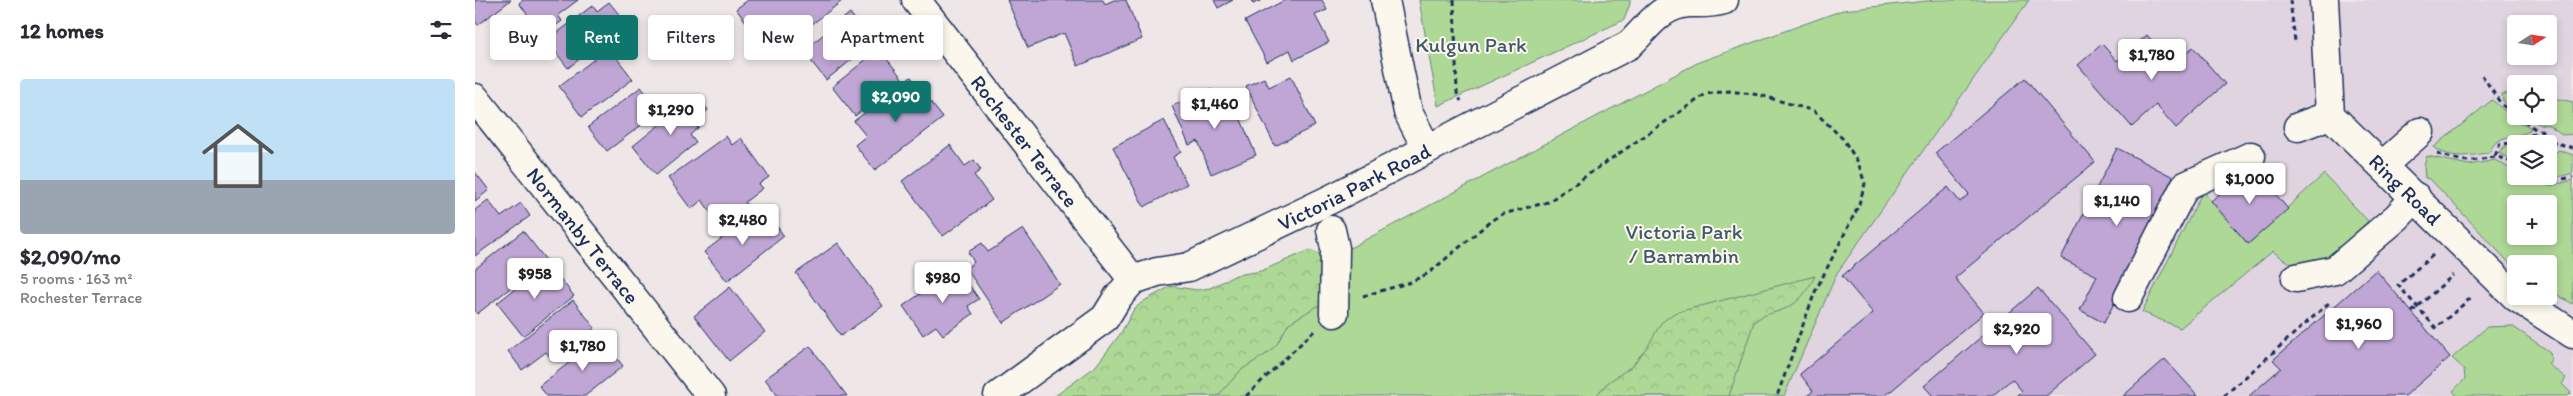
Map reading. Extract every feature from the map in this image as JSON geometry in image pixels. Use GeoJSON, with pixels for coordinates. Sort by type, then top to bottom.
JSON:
{"type":"FeatureCollection","features":[{"type":"Feature","properties":{"kind":"street","name":"Rochester Terrace"},"geometry":{"type":"LineString","coordinates":[[916,0],[1133,280]]}},
{"type":"Feature","properties":{"kind":"street"},"geometry":{"type":"LineString","coordinates":[[1385,0],[1408,112],[1427,148]]}},
{"type":"Feature","properties":{"kind":"street","name":"Victoria Park Road"},"geometry":{"type":"LineString","coordinates":[[1133,280],[1157,272],[1189,267],[1331,199],[1427,148],[1470,128],[1629,45],[1664,5],[1687,3],[1707,5],[1724,0]]}},
{"type":"Feature","properties":{"kind":"street"},"geometry":{"type":"LineString","coordinates":[[2299,128],[2330,115],[2324,0]]}},
{"type":"Feature","properties":{"kind":"street","name":"Normanby Terrace"},"geometry":{"type":"LineString","coordinates":[[475,98],[711,396]]}},
{"type":"Feature","properties":{"kind":"street","name":"Ring Road"},"geometry":{"type":"LineString","coordinates":[[2330,115],[2416,197],[2516,297],[2573,334]]}},
{"type":"Feature","properties":{"kind":"street"},"geometry":{"type":"LineString","coordinates":[[2383,165],[2425,142]]}},
{"type":"Feature","properties":{"kind":"street"},"geometry":{"type":"LineString","coordinates":[[2128,298],[2185,186],[2251,156]]}},
{"type":"Feature","properties":{"kind":"street"},"geometry":{"type":"LineString","coordinates":[[2296,278],[2335,270],[2397,217],[2416,197]]}},
{"type":"Feature","properties":{"kind":"street"},"geometry":{"type":"LineString","coordinates":[[1331,230],[1335,248],[1334,313]]}},
{"type":"Feature","properties":{"kind":"street"},"geometry":{"type":"LineString","coordinates":[[998,396],[1105,318],[1118,297],[1133,280]]}},
{"type":"Feature","properties":{"kind":"path"},"geometry":{"type":"LineString","coordinates":[[1454,0],[1457,93],[1470,128]]}},
{"type":"Feature","properties":{"kind":"path"},"geometry":{"type":"LineString","coordinates":[[2291,0],[2296,46]]}},
{"type":"Feature","properties":{"kind":"path"},"geometry":{"type":"LineString","coordinates":[[2482,75],[2501,104],[2538,131],[2548,135]]}},
{"type":"Feature","properties":{"kind":"path"},"geometry":{"type":"LineString","coordinates":[[1477,232],[1503,214],[1548,202],[1706,94],[1729,91],[1761,95],[1814,112],[1843,139],[1859,162],[1865,184],[1858,207],[1815,292],[1777,396]]}},
{"type":"Feature","properties":{"kind":"path"},"geometry":{"type":"LineString","coordinates":[[2531,135],[2538,131]]}},
{"type":"Feature","properties":{"kind":"path"},"geometry":{"type":"LineString","coordinates":[[2425,142],[2467,161],[2495,156],[2507,160]]}},
{"type":"Feature","properties":{"kind":"path"},"geometry":{"type":"LineString","coordinates":[[2557,143],[2573,148]]}},
{"type":"Feature","properties":{"kind":"path"},"geometry":{"type":"LineString","coordinates":[[2495,156],[2500,144],[2507,144]]}},
{"type":"Feature","properties":{"kind":"path"},"geometry":{"type":"LineString","coordinates":[[2557,180],[2573,177]]}},
{"type":"Feature","properties":{"kind":"path"},"geometry":{"type":"LineString","coordinates":[[2434,254],[2398,285],[2436,328],[2473,296]]}},
{"type":"Feature","properties":{"kind":"path"},"geometry":{"type":"LineString","coordinates":[[2412,312],[2453,274]]}},
{"type":"Feature","properties":{"kind":"path"},"geometry":{"type":"LineString","coordinates":[[2224,396],[2333,298]]}},
{"type":"Feature","properties":{"kind":"shaded area"},"geometry":{"type":"Polygon","coordinates":[[[2029,0],[2573,0],[2573,396],[1784,396],[1837,273],[2029,0]]]}},
{"type":"Feature","properties":{"kind":"green space","name":"Kulgun Park"},"geometry":{"type":"Polygon","coordinates":[[[1419,0],[1630,0],[1630,4],[1624,20],[1438,106],[1419,0]]]}},
{"type":"Feature","properties":{"kind":"green space","name":"Victoria Park / Barrambin"},"geometry":{"type":"Polygon","coordinates":[[[1936,0],[2029,0],[1837,273],[1784,396],[1072,396],[1699,62],[1843,10],[1936,0]]]}},
{"type":"Feature","properties":{"kind":"green space"},"geometry":{"type":"Polygon","coordinates":[[[2502,94],[2507,94],[2507,104],[2503,101],[2502,94]]]}},
{"type":"Feature","properties":{"kind":"green space"},"geometry":{"type":"Polygon","coordinates":[[[2557,99],[2573,102],[2573,134],[2563,135],[2549,125],[2557,125],[2557,99]]]}},
{"type":"Feature","properties":{"kind":"green space"},"geometry":{"type":"Polygon","coordinates":[[[2492,100],[2507,113],[2507,125],[2526,125],[2530,127],[2530,131],[2507,135],[2507,137],[2501,139],[2493,146],[2490,152],[2476,155],[2461,156],[2447,154],[2434,147],[2492,100]]]}},
{"type":"Feature","properties":{"kind":"green space"},"geometry":{"type":"Polygon","coordinates":[[[2505,146],[2507,147],[2507,157],[2498,153],[2505,146]]]}},
{"type":"Feature","properties":{"kind":"green space"},"geometry":{"type":"Polygon","coordinates":[[[2559,150],[2573,155],[2573,173],[2557,177],[2557,151],[2559,150]]]}},
{"type":"Feature","properties":{"kind":"green space"},"geometry":{"type":"Polygon","coordinates":[[[2427,156],[2469,165],[2495,160],[2507,167],[2507,185],[2549,186],[2573,180],[2573,304],[2557,295],[2557,255],[2507,255],[2507,260],[2430,179],[2425,178],[2424,166],[2427,156]]]}},
{"type":"Feature","properties":{"kind":"green space"},"geometry":{"type":"Polygon","coordinates":[[[2324,174],[2368,221],[2336,251],[2312,264],[2299,265],[2286,261],[2273,251],[2180,328],[2142,312],[2203,191],[2248,244],[2324,174]]]}},
{"type":"Feature","properties":{"kind":"green space"},"geometry":{"type":"Polygon","coordinates":[[[1310,250],[1325,256],[1321,304],[1289,323],[1277,344],[1268,353],[1241,370],[1218,396],[1055,396],[1095,367],[1121,333],[1134,309],[1144,301],[1171,286],[1197,290],[1210,288],[1236,275],[1261,271],[1310,250]]]}},
{"type":"Feature","properties":{"kind":"green space"},"geometry":{"type":"Polygon","coordinates":[[[1815,276],[1800,299],[1790,307],[1767,314],[1754,322],[1729,396],[1596,396],[1606,384],[1632,366],[1648,346],[1661,323],[1674,313],[1815,276]]]}},
{"type":"Feature","properties":{"kind":"green space"},"geometry":{"type":"Polygon","coordinates":[[[2512,326],[2550,352],[2551,360],[2548,364],[2566,378],[2562,384],[2571,393],[2568,396],[2457,396],[2453,391],[2465,379],[2464,369],[2452,358],[2487,327],[2512,326]]]}},
{"type":"Feature","properties":{"kind":"building"},"geometry":{"type":"Polygon","coordinates":[[[475,0],[511,0],[478,25],[475,21],[475,0]]]}},
{"type":"Feature","properties":{"kind":"building"},"geometry":{"type":"Polygon","coordinates":[[[523,0],[578,0],[558,15],[562,21],[556,25],[556,15],[528,15],[519,3],[523,0]]]}},
{"type":"Feature","properties":{"kind":"building"},"geometry":{"type":"Polygon","coordinates":[[[748,0],[842,1],[813,23],[813,15],[744,15],[744,19],[736,9],[748,0]]]}},
{"type":"Feature","properties":{"kind":"building"},"geometry":{"type":"Polygon","coordinates":[[[1007,0],[1103,0],[1105,4],[1114,0],[1126,0],[1142,39],[1078,66],[1064,33],[1028,48],[1007,0]]]}},
{"type":"Feature","properties":{"kind":"building"},"geometry":{"type":"Polygon","coordinates":[[[1214,0],[1233,0],[1218,8],[1214,0]]]}},
{"type":"Feature","properties":{"kind":"building"},"geometry":{"type":"Polygon","coordinates":[[[1251,0],[1262,0],[1253,4],[1251,0]]]}},
{"type":"Feature","properties":{"kind":"building"},"geometry":{"type":"Polygon","coordinates":[[[1285,0],[1322,0],[1327,10],[1315,15],[1329,42],[1294,60],[1290,50],[1267,62],[1245,21],[1285,0]]]}},
{"type":"Feature","properties":{"kind":"building"},"geometry":{"type":"Polygon","coordinates":[[[609,2],[620,15],[580,15],[593,5],[597,11],[609,2]]]}},
{"type":"Feature","properties":{"kind":"building"},"geometry":{"type":"Polygon","coordinates":[[[566,26],[566,60],[578,60],[568,68],[556,53],[556,34],[566,26]]]}},
{"type":"Feature","properties":{"kind":"building"},"geometry":{"type":"Polygon","coordinates":[[[823,35],[823,60],[851,60],[826,80],[810,60],[813,60],[813,43],[823,35]]]}},
{"type":"Feature","properties":{"kind":"building"},"geometry":{"type":"Polygon","coordinates":[[[2147,35],[2173,64],[2193,47],[2225,84],[2176,128],[2156,105],[2132,127],[2078,65],[2102,44],[2117,61],[2147,35]]]}},
{"type":"Feature","properties":{"kind":"building"},"geometry":{"type":"Polygon","coordinates":[[[593,60],[618,60],[633,79],[582,117],[559,86],[593,60]]]}},
{"type":"Feature","properties":{"kind":"building"},"geometry":{"type":"Polygon","coordinates":[[[865,60],[888,60],[902,78],[855,116],[832,87],[865,60]]]}},
{"type":"Feature","properties":{"kind":"building"},"geometry":{"type":"Polygon","coordinates":[[[1291,76],[1315,126],[1275,146],[1246,86],[1264,78],[1269,87],[1291,76]]]}},
{"type":"Feature","properties":{"kind":"building"},"geometry":{"type":"Polygon","coordinates":[[[911,77],[943,118],[875,170],[855,145],[866,136],[854,121],[911,77]]]}},
{"type":"Feature","properties":{"kind":"building"},"geometry":{"type":"Polygon","coordinates":[[[2025,78],[2095,162],[1955,278],[1984,313],[1885,396],[1807,396],[1813,391],[1800,374],[1873,313],[1842,276],[1948,187],[1960,202],[1969,194],[1935,153],[2025,78]]]}},
{"type":"Feature","properties":{"kind":"building"},"geometry":{"type":"Polygon","coordinates":[[[641,87],[660,111],[607,151],[588,127],[641,87]]]}},
{"type":"Feature","properties":{"kind":"building"},"geometry":{"type":"Polygon","coordinates":[[[1211,89],[1216,100],[1230,94],[1256,155],[1211,174],[1198,141],[1189,145],[1172,106],[1211,89]]]}},
{"type":"Feature","properties":{"kind":"building"},"geometry":{"type":"Polygon","coordinates":[[[696,95],[708,110],[696,120],[700,126],[690,135],[696,143],[656,175],[633,146],[696,95]]]}},
{"type":"Feature","properties":{"kind":"building"},"geometry":{"type":"Polygon","coordinates":[[[1164,120],[1181,152],[1173,157],[1187,184],[1144,207],[1113,147],[1164,120]]]}},
{"type":"Feature","properties":{"kind":"building"},"geometry":{"type":"Polygon","coordinates":[[[726,136],[732,145],[741,138],[769,177],[759,184],[763,188],[745,202],[749,208],[734,220],[729,214],[718,223],[702,200],[691,209],[668,178],[726,136]]]}},
{"type":"Feature","properties":{"kind":"building"},"geometry":{"type":"Polygon","coordinates":[[[950,145],[965,166],[974,160],[981,170],[974,175],[992,200],[943,236],[902,181],[950,145]]]}},
{"type":"Feature","properties":{"kind":"building"},"geometry":{"type":"Polygon","coordinates":[[[2117,148],[2177,179],[2104,323],[2080,310],[2097,276],[2061,258],[2117,148]]]}},
{"type":"Feature","properties":{"kind":"building"},"geometry":{"type":"Polygon","coordinates":[[[2252,166],[2288,209],[2248,244],[2211,201],[2252,166]]]}},
{"type":"Feature","properties":{"kind":"building"},"geometry":{"type":"Polygon","coordinates":[[[475,172],[489,190],[475,201],[475,172]]]}},
{"type":"Feature","properties":{"kind":"building"},"geometry":{"type":"Polygon","coordinates":[[[488,200],[501,217],[521,203],[530,216],[475,256],[475,210],[488,200]]]}},
{"type":"Feature","properties":{"kind":"building"},"geometry":{"type":"Polygon","coordinates":[[[755,213],[768,230],[775,224],[784,236],[727,281],[704,252],[755,213]]]}},
{"type":"Feature","properties":{"kind":"building"},"geometry":{"type":"Polygon","coordinates":[[[1023,229],[1060,284],[1003,323],[966,268],[974,262],[968,252],[982,243],[988,252],[1023,229]]]}},
{"type":"Feature","properties":{"kind":"building"},"geometry":{"type":"Polygon","coordinates":[[[523,231],[546,260],[477,314],[475,311],[475,269],[523,231]]]}},
{"type":"Feature","properties":{"kind":"building"},"geometry":{"type":"Polygon","coordinates":[[[838,243],[883,306],[841,336],[796,273],[838,243]]]}},
{"type":"Feature","properties":{"kind":"building"},"geometry":{"type":"Polygon","coordinates":[[[548,263],[574,296],[523,336],[497,303],[548,263]]]}},
{"type":"Feature","properties":{"kind":"building"},"geometry":{"type":"Polygon","coordinates":[[[957,268],[979,299],[968,306],[973,314],[943,335],[936,326],[923,335],[903,306],[957,268]]]}},
{"type":"Feature","properties":{"kind":"building"},"geometry":{"type":"Polygon","coordinates":[[[2376,270],[2450,357],[2405,396],[2249,396],[2281,368],[2273,360],[2376,270]]]}},
{"type":"Feature","properties":{"kind":"building"},"geometry":{"type":"Polygon","coordinates":[[[730,287],[765,332],[729,361],[694,316],[730,287]]]}},
{"type":"Feature","properties":{"kind":"building"},"geometry":{"type":"Polygon","coordinates":[[[2038,288],[2095,354],[2046,396],[2017,396],[2022,391],[2012,379],[1992,396],[1933,396],[1924,386],[2038,288]]]}},
{"type":"Feature","properties":{"kind":"building"},"geometry":{"type":"Polygon","coordinates":[[[573,300],[595,328],[553,361],[546,352],[522,370],[508,351],[573,300]]]}},
{"type":"Feature","properties":{"kind":"building"},"geometry":{"type":"Polygon","coordinates":[[[601,338],[623,366],[585,396],[547,396],[539,386],[601,338]]]}},
{"type":"Feature","properties":{"kind":"building"},"geometry":{"type":"Polygon","coordinates":[[[810,346],[847,396],[778,396],[765,379],[810,346]]]}},
{"type":"Feature","properties":{"kind":"building"},"geometry":{"type":"Polygon","coordinates":[[[2165,359],[2198,396],[2123,396],[2165,359]]]}}]}
